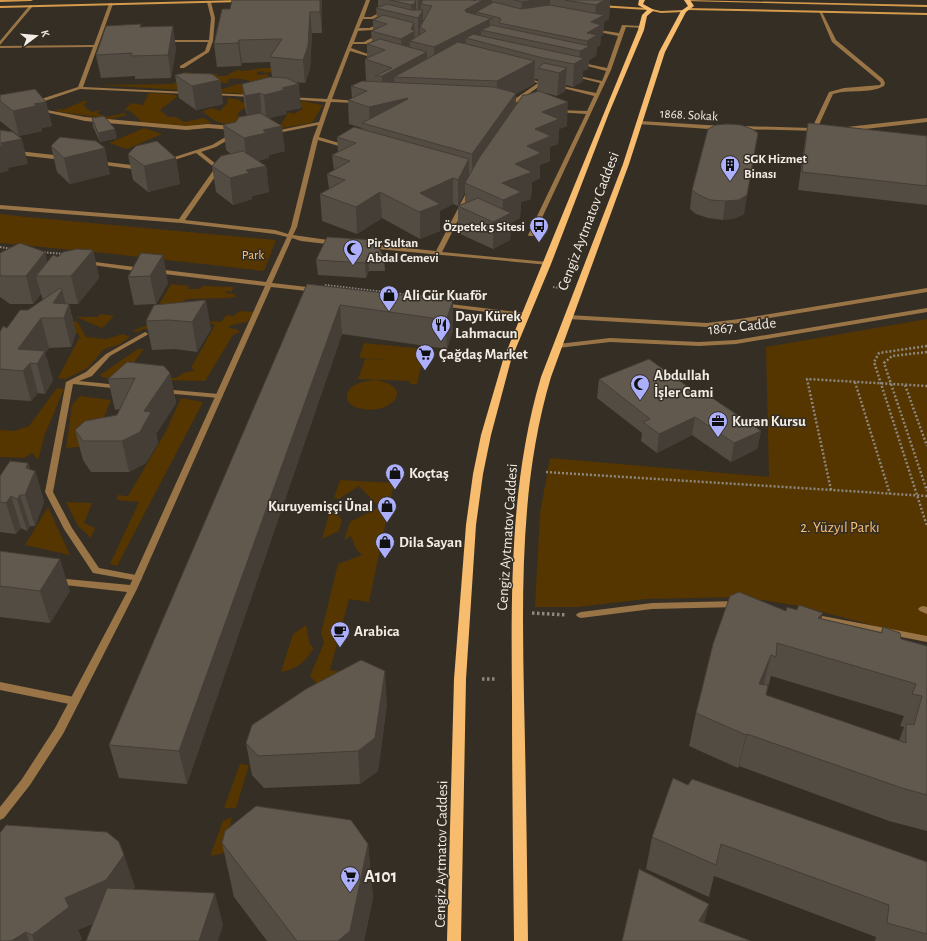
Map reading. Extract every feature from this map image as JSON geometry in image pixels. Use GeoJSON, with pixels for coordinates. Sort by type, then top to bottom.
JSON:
{"type":"FeatureCollection","features":[{"type":"Feature","properties":{"kind":"main road"},"geometry":{"type":"LineString","coordinates":[[0,1],[31,0]]}},
{"type":"Feature","properties":{"kind":"main road"},"geometry":{"type":"LineString","coordinates":[[642,0],[640,4],[649,9]]}},
{"type":"Feature","properties":{"kind":"main road"},"geometry":{"type":"LineString","coordinates":[[687,0],[927,6]]}},
{"type":"Feature","properties":{"kind":"main road","name":"Cengiz Aytmatov Caddesi"},"geometry":{"type":"LineString","coordinates":[[521,941],[517,613],[518,563],[527,459],[540,398],[568,317],[626,164],[662,52],[685,10],[691,6],[687,0]]}},
{"type":"Feature","properties":{"kind":"main road"},"geometry":{"type":"LineString","coordinates":[[0,7],[248,1]]}},
{"type":"Feature","properties":{"kind":"main road"},"geometry":{"type":"LineString","coordinates":[[592,5],[669,12],[685,10],[927,14]]}},
{"type":"Feature","properties":{"kind":"main road","name":"Cengiz Aytmatov Caddesi"},"geometry":{"type":"LineString","coordinates":[[454,941],[460,679],[472,518],[478,474],[486,436],[507,360],[642,27],[645,15],[649,9]]}},
{"type":"Feature","properties":{"kind":"street"},"geometry":{"type":"LineString","coordinates":[[0,815],[26,782],[59,731],[138,578],[294,227],[316,138],[329,100],[368,0]]}},
{"type":"Feature","properties":{"kind":"street"},"geometry":{"type":"LineString","coordinates":[[182,68],[207,52],[211,41],[213,18],[209,2]]}},
{"type":"Feature","properties":{"kind":"street"},"geometry":{"type":"LineString","coordinates":[[80,88],[111,4]]}},
{"type":"Feature","properties":{"kind":"street"},"geometry":{"type":"LineString","coordinates":[[0,45],[30,6]]}},
{"type":"Feature","properties":{"kind":"street"},"geometry":{"type":"LineString","coordinates":[[361,18],[372,18],[386,11],[393,13]]}},
{"type":"Feature","properties":{"kind":"street"},"geometry":{"type":"LineString","coordinates":[[814,130],[831,94],[846,89],[875,88],[882,86],[883,83],[834,41],[820,12]]}},
{"type":"Feature","properties":{"kind":"street"},"geometry":{"type":"LineString","coordinates":[[356,30],[370,29],[386,22]]}},
{"type":"Feature","properties":{"kind":"street"},"geometry":{"type":"LineString","coordinates":[[531,235],[609,70],[624,26],[642,27]]}},
{"type":"Feature","properties":{"kind":"street"},"geometry":{"type":"LineString","coordinates":[[585,28],[621,35]]}},
{"type":"Feature","properties":{"kind":"street"},"geometry":{"type":"LineString","coordinates":[[350,46],[365,43],[384,34]]}},
{"type":"Feature","properties":{"kind":"street"},"geometry":{"type":"LineString","coordinates":[[0,45],[97,43],[105,40]]}},
{"type":"Feature","properties":{"kind":"street"},"geometry":{"type":"LineString","coordinates":[[158,41],[211,41]]}},
{"type":"Feature","properties":{"kind":"street"},"geometry":{"type":"LineString","coordinates":[[350,46],[382,59]]}},
{"type":"Feature","properties":{"kind":"street"},"geometry":{"type":"LineString","coordinates":[[572,62],[609,70]]}},
{"type":"Feature","properties":{"kind":"street"},"geometry":{"type":"LineString","coordinates":[[572,75],[602,82]]}},
{"type":"Feature","properties":{"kind":"street"},"geometry":{"type":"LineString","coordinates":[[520,77],[597,95]]}},
{"type":"Feature","properties":{"kind":"street"},"geometry":{"type":"LineString","coordinates":[[511,109],[505,109],[542,83]]}},
{"type":"Feature","properties":{"kind":"street"},"geometry":{"type":"LineString","coordinates":[[156,163],[214,146],[232,134],[240,134],[234,128],[208,126],[186,128],[85,119],[32,106],[80,88],[197,94]]}},
{"type":"Feature","properties":{"kind":"street"},"geometry":{"type":"LineString","coordinates":[[205,94],[259,97]]}},
{"type":"Feature","properties":{"kind":"street"},"geometry":{"type":"LineString","coordinates":[[282,98],[360,102]]}},
{"type":"Feature","properties":{"kind":"street"},"geometry":{"type":"LineString","coordinates":[[548,111],[588,113]]}},
{"type":"Feature","properties":{"kind":"street"},"geometry":{"type":"LineString","coordinates":[[843,129],[873,127],[927,120]]}},
{"type":"Feature","properties":{"kind":"street","name":"1868. Sokak"},"geometry":{"type":"LineString","coordinates":[[640,122],[728,128]]}},
{"type":"Feature","properties":{"kind":"street"},"geometry":{"type":"LineString","coordinates":[[270,132],[321,123]]}},
{"type":"Feature","properties":{"kind":"street","name":"1868. Sokak"},"geometry":{"type":"LineString","coordinates":[[735,128],[822,130]]}},
{"type":"Feature","properties":{"kind":"street"},"geometry":{"type":"LineString","coordinates":[[316,138],[356,149]]}},
{"type":"Feature","properties":{"kind":"street"},"geometry":{"type":"LineString","coordinates":[[0,151],[71,159]]}},
{"type":"Feature","properties":{"kind":"street"},"geometry":{"type":"LineString","coordinates":[[181,222],[218,168],[197,151]]}},
{"type":"Feature","properties":{"kind":"street"},"geometry":{"type":"LineString","coordinates":[[95,162],[141,168],[148,166]]}},
{"type":"Feature","properties":{"kind":"street"},"geometry":{"type":"LineString","coordinates":[[439,252],[471,190]]}},
{"type":"Feature","properties":{"kind":"street"},"geometry":{"type":"LineString","coordinates":[[0,207],[181,222],[275,232],[301,239],[339,243]]}},
{"type":"Feature","properties":{"kind":"street"},"geometry":{"type":"LineString","coordinates":[[362,245],[547,264]]}},
{"type":"Feature","properties":{"kind":"street"},"geometry":{"type":"LineString","coordinates":[[79,262],[324,291]]}},
{"type":"Feature","properties":{"kind":"street","name":"1867. Cadde"},"geometry":{"type":"LineString","coordinates":[[568,317],[707,325],[927,290]]}},
{"type":"Feature","properties":{"kind":"street"},"geometry":{"type":"LineString","coordinates":[[434,301],[525,315]]}},
{"type":"Feature","properties":{"kind":"street","name":"1867. Cadde"},"geometry":{"type":"LineString","coordinates":[[558,346],[610,340],[699,344],[736,342],[927,310]]}},
{"type":"Feature","properties":{"kind":"street"},"geometry":{"type":"LineString","coordinates":[[70,382],[89,374],[108,354],[145,334]]}},
{"type":"Feature","properties":{"kind":"street"},"geometry":{"type":"LineString","coordinates":[[70,382],[49,492],[68,529],[96,571],[138,578]]}},
{"type":"Feature","properties":{"kind":"street"},"geometry":{"type":"LineString","coordinates":[[70,382],[124,387]]}},
{"type":"Feature","properties":{"kind":"street"},"geometry":{"type":"LineString","coordinates":[[156,390],[219,396]]}},
{"type":"Feature","properties":{"kind":"street"},"geometry":{"type":"LineString","coordinates":[[47,580],[133,589]]}},
{"type":"Feature","properties":{"kind":"street"},"geometry":{"type":"LineString","coordinates":[[581,615],[652,606],[747,604]]}},
{"type":"Feature","properties":{"kind":"street"},"geometry":{"type":"LineString","coordinates":[[801,615],[927,638]]}},
{"type":"Feature","properties":{"kind":"street"},"geometry":{"type":"LineString","coordinates":[[0,686],[74,701]]}},
{"type":"Feature","properties":{"kind":"path"},"geometry":{"type":"LineString","coordinates":[[317,284],[434,301]]}},
{"type":"Feature","properties":{"kind":"path"},"geometry":{"type":"LineString","coordinates":[[553,287],[565,289]]}},
{"type":"Feature","properties":{"kind":"path"},"geometry":{"type":"LineString","coordinates":[[927,346],[899,349],[879,354],[874,362],[927,526]]}},
{"type":"Feature","properties":{"kind":"path"},"geometry":{"type":"LineString","coordinates":[[927,352],[892,356],[884,363],[927,491]]}},
{"type":"Feature","properties":{"kind":"path"},"geometry":{"type":"LineString","coordinates":[[831,490],[807,379],[927,386]]}},
{"type":"Feature","properties":{"kind":"path"},"geometry":{"type":"LineString","coordinates":[[855,382],[890,494]]}},
{"type":"Feature","properties":{"kind":"path"},"geometry":{"type":"LineString","coordinates":[[905,385],[927,446]]}},
{"type":"Feature","properties":{"kind":"path"},"geometry":{"type":"LineString","coordinates":[[546,472],[927,496]]}},
{"type":"Feature","properties":{"kind":"path"},"geometry":{"type":"LineString","coordinates":[[517,613],[581,615]]}},
{"type":"Feature","properties":{"kind":"path"},"geometry":{"type":"LineString","coordinates":[[482,679],[497,679]]}},
{"type":"Feature","properties":{"kind":"green space"},"geometry":{"type":"Polygon","coordinates":[[[262,68],[275,68],[274,72],[257,72],[257,75],[269,74],[265,84],[243,79],[229,79],[227,82],[232,84],[219,82],[198,86],[223,89],[238,84],[250,84],[295,97],[99,85],[173,84],[178,80],[181,73],[190,72],[225,76],[237,70],[244,71],[262,68]]]}},
{"type":"Feature","properties":{"kind":"green space"},"geometry":{"type":"Polygon","coordinates":[[[149,93],[178,96],[160,110],[168,117],[176,117],[184,122],[204,118],[212,123],[187,126],[142,122],[130,111],[125,110],[131,103],[143,105],[149,93]]]}},
{"type":"Feature","properties":{"kind":"green space"},"geometry":{"type":"Polygon","coordinates":[[[227,98],[240,100],[242,103],[255,99],[255,103],[241,110],[237,115],[246,123],[228,124],[217,122],[203,111],[212,108],[220,111],[228,102],[227,98]]]}},
{"type":"Feature","properties":{"kind":"green space"},"geometry":{"type":"Polygon","coordinates":[[[86,100],[87,102],[83,105],[91,112],[100,110],[97,113],[106,117],[124,113],[127,115],[110,119],[55,111],[60,109],[62,110],[86,100]]]}},
{"type":"Feature","properties":{"kind":"green space"},"geometry":{"type":"Polygon","coordinates":[[[303,101],[323,105],[312,123],[251,133],[281,124],[289,112],[293,114],[303,109],[298,103],[303,101]]]}},
{"type":"Feature","properties":{"kind":"green space"},"geometry":{"type":"Polygon","coordinates":[[[144,128],[162,134],[127,149],[109,143],[144,128]]]}},
{"type":"Feature","properties":{"kind":"green space","name":"Park"},"geometry":{"type":"Polygon","coordinates":[[[0,214],[276,240],[264,271],[0,243],[0,214]]]}},
{"type":"Feature","properties":{"kind":"green space"},"geometry":{"type":"Polygon","coordinates":[[[171,284],[189,286],[188,289],[198,289],[203,286],[234,287],[231,292],[226,291],[226,293],[235,294],[235,297],[186,299],[176,310],[166,330],[143,329],[139,332],[132,331],[147,325],[171,284]]]}},
{"type":"Feature","properties":{"kind":"green space"},"geometry":{"type":"Polygon","coordinates":[[[239,311],[254,312],[247,322],[231,325],[228,328],[236,329],[240,332],[233,335],[205,381],[110,379],[100,375],[138,349],[144,349],[132,365],[163,378],[176,378],[185,372],[195,371],[191,368],[215,325],[209,323],[213,321],[221,322],[226,315],[234,316],[239,311]]]}},
{"type":"Feature","properties":{"kind":"green space"},"geometry":{"type":"Polygon","coordinates":[[[101,314],[114,316],[102,328],[76,317],[97,317],[101,314]]]}},
{"type":"Feature","properties":{"kind":"green space","name":"2. Yüzyıl Parkı"},"geometry":{"type":"Polygon","coordinates":[[[927,319],[927,640],[804,607],[743,597],[646,599],[577,607],[535,607],[540,513],[550,458],[769,477],[766,347],[927,319]]]}},
{"type":"Feature","properties":{"kind":"green space"},"geometry":{"type":"Polygon","coordinates":[[[75,321],[79,324],[86,337],[106,339],[123,334],[130,337],[118,345],[104,349],[88,368],[65,379],[58,378],[80,336],[73,330],[64,329],[75,321]]]}},
{"type":"Feature","properties":{"kind":"green space"},"geometry":{"type":"Polygon","coordinates":[[[364,343],[425,349],[417,384],[410,384],[410,381],[358,379],[365,359],[392,360],[359,358],[364,343]]]}},
{"type":"Feature","properties":{"kind":"green space"},"geometry":{"type":"Polygon","coordinates":[[[375,380],[388,384],[395,389],[397,394],[395,400],[389,405],[370,410],[359,408],[350,403],[347,393],[352,387],[362,382],[375,380]]]}},
{"type":"Feature","properties":{"kind":"green space"},"geometry":{"type":"Polygon","coordinates":[[[57,388],[64,389],[45,434],[38,460],[32,453],[24,458],[0,457],[0,430],[14,431],[29,426],[57,388]]]}},
{"type":"Feature","properties":{"kind":"green space"},"geometry":{"type":"Polygon","coordinates":[[[80,396],[111,400],[92,446],[66,448],[72,405],[80,396]]]}},
{"type":"Feature","properties":{"kind":"green space"},"geometry":{"type":"Polygon","coordinates":[[[181,398],[203,402],[117,566],[110,564],[139,502],[117,500],[117,495],[128,496],[165,433],[181,398]]]}},
{"type":"Feature","properties":{"kind":"green space"},"geometry":{"type":"Polygon","coordinates":[[[340,480],[394,483],[369,602],[349,599],[330,670],[349,673],[317,684],[310,676],[324,643],[321,633],[338,564],[362,555],[356,549],[351,536],[344,540],[350,522],[379,507],[359,486],[339,499],[334,498],[340,480]]]}},
{"type":"Feature","properties":{"kind":"green space"},"geometry":{"type":"Polygon","coordinates":[[[66,502],[92,503],[84,523],[95,528],[91,538],[78,526],[66,502]]]}},
{"type":"Feature","properties":{"kind":"green space"},"geometry":{"type":"Polygon","coordinates":[[[331,506],[342,520],[339,531],[322,539],[331,506]]]}},
{"type":"Feature","properties":{"kind":"green space"},"geometry":{"type":"Polygon","coordinates":[[[48,507],[70,555],[25,545],[48,507]]]}},
{"type":"Feature","properties":{"kind":"green space"},"geometry":{"type":"Polygon","coordinates":[[[306,625],[310,645],[314,648],[307,658],[297,667],[281,672],[293,634],[306,625]]]}},
{"type":"Feature","properties":{"kind":"green space"},"geometry":{"type":"Polygon","coordinates":[[[240,764],[249,765],[236,808],[224,808],[240,764]]]}},
{"type":"Feature","properties":{"kind":"green space"},"geometry":{"type":"Polygon","coordinates":[[[232,817],[224,853],[210,856],[223,821],[232,817]]]}},
{"type":"Feature","properties":{"kind":"building"},"geometry":{"type":"Polygon","coordinates":[[[232,0],[320,0],[320,12],[310,12],[308,46],[303,60],[270,57],[282,39],[239,40],[238,43],[214,44],[222,9],[230,9],[232,0]]]}},
{"type":"Feature","properties":{"kind":"building"},"geometry":{"type":"Polygon","coordinates":[[[390,0],[416,0],[414,4],[411,5],[390,0]]]}},
{"type":"Feature","properties":{"kind":"building"},"geometry":{"type":"Polygon","coordinates":[[[423,0],[483,0],[465,10],[466,12],[493,19],[490,19],[434,47],[410,41],[426,31],[420,27],[432,6],[421,4],[423,0]]]}},
{"type":"Feature","properties":{"kind":"building"},"geometry":{"type":"Polygon","coordinates":[[[514,0],[534,0],[522,2],[514,0]]]}},
{"type":"Feature","properties":{"kind":"building"},"geometry":{"type":"Polygon","coordinates":[[[564,0],[605,0],[596,5],[564,0]]]}},
{"type":"Feature","properties":{"kind":"building"},"geometry":{"type":"Polygon","coordinates":[[[494,2],[521,9],[550,5],[604,15],[591,22],[601,25],[587,33],[597,35],[587,41],[499,23],[500,18],[476,12],[494,2]]]}},
{"type":"Feature","properties":{"kind":"building"},"geometry":{"type":"Polygon","coordinates":[[[387,4],[411,10],[423,10],[418,18],[376,8],[387,4]]]}},
{"type":"Feature","properties":{"kind":"building"},"geometry":{"type":"Polygon","coordinates":[[[383,15],[414,23],[411,29],[415,31],[401,39],[371,31],[387,24],[373,20],[383,15]]]}},
{"type":"Feature","properties":{"kind":"building"},"geometry":{"type":"Polygon","coordinates":[[[141,24],[140,27],[173,26],[168,55],[131,56],[132,53],[96,55],[106,26],[141,24]]]}},
{"type":"Feature","properties":{"kind":"building"},"geometry":{"type":"Polygon","coordinates":[[[492,25],[590,46],[580,51],[481,30],[492,25]]]}},
{"type":"Feature","properties":{"kind":"building"},"geometry":{"type":"Polygon","coordinates":[[[473,34],[584,58],[574,64],[543,58],[466,38],[473,34]]]}},
{"type":"Feature","properties":{"kind":"building"},"geometry":{"type":"Polygon","coordinates":[[[380,39],[427,52],[382,76],[375,76],[392,68],[365,59],[385,50],[367,44],[380,39]]]}},
{"type":"Feature","properties":{"kind":"building"},"geometry":{"type":"Polygon","coordinates":[[[458,42],[535,61],[497,81],[394,77],[458,42]]]}},
{"type":"Feature","properties":{"kind":"building"},"geometry":{"type":"Polygon","coordinates":[[[544,63],[567,68],[559,73],[538,68],[544,63]]]}},
{"type":"Feature","properties":{"kind":"building"},"geometry":{"type":"Polygon","coordinates":[[[184,73],[212,74],[220,80],[192,86],[175,75],[184,73]]]}},
{"type":"Feature","properties":{"kind":"building"},"geometry":{"type":"Polygon","coordinates":[[[270,77],[287,78],[299,84],[282,88],[284,90],[264,95],[260,93],[245,96],[242,84],[270,77]]]}},
{"type":"Feature","properties":{"kind":"building"},"geometry":{"type":"Polygon","coordinates":[[[362,81],[494,87],[516,93],[472,154],[362,123],[408,98],[369,107],[348,100],[367,91],[351,86],[362,81]]]}},
{"type":"Feature","properties":{"kind":"building"},"geometry":{"type":"Polygon","coordinates":[[[35,89],[46,102],[34,104],[36,106],[13,111],[0,101],[0,95],[35,89]]]}},
{"type":"Feature","properties":{"kind":"building"},"geometry":{"type":"Polygon","coordinates":[[[539,91],[568,102],[542,112],[559,119],[535,129],[551,136],[527,146],[541,153],[515,164],[532,172],[502,183],[521,192],[503,200],[465,183],[479,158],[523,95],[539,91]]]}},
{"type":"Feature","properties":{"kind":"building"},"geometry":{"type":"Polygon","coordinates":[[[260,113],[282,126],[263,130],[266,133],[244,138],[223,125],[236,122],[239,117],[260,113]]]}},
{"type":"Feature","properties":{"kind":"building"},"geometry":{"type":"Polygon","coordinates":[[[104,116],[115,129],[98,133],[92,118],[104,116]]]}},
{"type":"Feature","properties":{"kind":"building"},"geometry":{"type":"Polygon","coordinates":[[[808,123],[927,136],[927,186],[802,172],[808,123]]]}},
{"type":"Feature","properties":{"kind":"building"},"geometry":{"type":"Polygon","coordinates":[[[716,125],[741,125],[758,133],[747,195],[739,200],[710,200],[692,190],[708,129],[716,125]]]}},
{"type":"Feature","properties":{"kind":"building"},"geometry":{"type":"Polygon","coordinates":[[[354,127],[469,159],[458,180],[453,178],[420,193],[440,204],[419,212],[380,192],[356,207],[320,194],[345,180],[327,174],[350,161],[332,155],[356,143],[337,137],[354,127]]]}},
{"type":"Feature","properties":{"kind":"building"},"geometry":{"type":"Polygon","coordinates":[[[0,130],[13,132],[22,139],[1,143],[3,146],[0,146],[0,130]]]}},
{"type":"Feature","properties":{"kind":"building"},"geometry":{"type":"Polygon","coordinates":[[[60,137],[96,141],[105,148],[64,158],[51,146],[60,137]]]}},
{"type":"Feature","properties":{"kind":"building"},"geometry":{"type":"Polygon","coordinates":[[[157,141],[176,158],[144,166],[128,154],[136,146],[157,141]]]}},
{"type":"Feature","properties":{"kind":"building"},"geometry":{"type":"Polygon","coordinates":[[[243,151],[266,166],[246,170],[249,173],[230,178],[212,166],[221,156],[243,151]]]}},
{"type":"Feature","properties":{"kind":"building"},"geometry":{"type":"Polygon","coordinates":[[[478,198],[511,213],[493,222],[458,206],[478,198]]]}},
{"type":"Feature","properties":{"kind":"building"},"geometry":{"type":"Polygon","coordinates":[[[327,237],[374,240],[384,257],[368,256],[365,263],[316,260],[327,237]]]}},
{"type":"Feature","properties":{"kind":"building"},"geometry":{"type":"Polygon","coordinates":[[[20,243],[45,252],[26,276],[0,275],[0,253],[20,243]]]}},
{"type":"Feature","properties":{"kind":"building"},"geometry":{"type":"Polygon","coordinates":[[[77,249],[93,250],[71,276],[36,276],[53,255],[58,257],[63,252],[77,249]]]}},
{"type":"Feature","properties":{"kind":"building"},"geometry":{"type":"Polygon","coordinates":[[[141,253],[163,255],[150,276],[128,277],[141,253]]]}},
{"type":"Feature","properties":{"kind":"building"},"geometry":{"type":"Polygon","coordinates":[[[307,284],[453,301],[446,320],[340,305],[179,751],[109,745],[307,284]]]}},
{"type":"Feature","properties":{"kind":"building"},"geometry":{"type":"Polygon","coordinates":[[[60,288],[62,290],[53,303],[69,304],[64,318],[41,318],[18,349],[45,351],[37,364],[30,363],[23,371],[0,369],[0,332],[3,326],[7,328],[20,310],[28,310],[60,288]]]}},
{"type":"Feature","properties":{"kind":"building"},"geometry":{"type":"Polygon","coordinates":[[[206,300],[192,322],[169,320],[146,321],[154,305],[206,300]]]}},
{"type":"Feature","properties":{"kind":"building"},"geometry":{"type":"Polygon","coordinates":[[[649,359],[698,394],[702,391],[761,431],[734,443],[695,417],[659,434],[643,422],[650,419],[599,379],[649,359]]]}},
{"type":"Feature","properties":{"kind":"building"},"geometry":{"type":"Polygon","coordinates":[[[127,362],[164,366],[170,373],[144,411],[151,412],[140,432],[122,441],[83,441],[75,430],[85,421],[117,415],[135,378],[108,379],[127,362]]]}},
{"type":"Feature","properties":{"kind":"building"},"geometry":{"type":"Polygon","coordinates":[[[10,461],[28,463],[26,468],[35,471],[25,495],[20,495],[17,499],[11,496],[6,503],[0,502],[0,476],[10,461]]]}},
{"type":"Feature","properties":{"kind":"building"},"geometry":{"type":"Polygon","coordinates":[[[0,551],[60,559],[40,591],[0,586],[0,551]]]}},
{"type":"Feature","properties":{"kind":"building"},"geometry":{"type":"Polygon","coordinates":[[[739,592],[786,611],[787,607],[797,610],[799,605],[823,613],[818,618],[882,633],[883,627],[900,633],[901,639],[927,646],[927,795],[902,788],[747,734],[746,735],[696,713],[713,644],[730,596],[739,592]],[[777,643],[776,657],[771,655],[759,684],[768,685],[766,695],[906,743],[906,724],[914,725],[922,696],[912,694],[916,684],[777,643]]]}},
{"type":"Feature","properties":{"kind":"building"},"geometry":{"type":"Polygon","coordinates":[[[361,660],[385,671],[375,738],[358,751],[258,756],[246,743],[252,725],[306,689],[361,660]]]}},
{"type":"Feature","properties":{"kind":"building"},"geometry":{"type":"Polygon","coordinates":[[[673,778],[688,785],[692,779],[927,862],[927,934],[887,923],[889,905],[721,844],[716,865],[652,837],[673,778]]]}},
{"type":"Feature","properties":{"kind":"building"},"geometry":{"type":"Polygon","coordinates":[[[256,806],[351,820],[368,844],[350,931],[338,941],[297,941],[222,843],[225,831],[256,806]]]}},
{"type":"Feature","properties":{"kind":"building"},"geometry":{"type":"Polygon","coordinates":[[[6,825],[107,832],[119,842],[124,855],[106,880],[65,898],[69,907],[32,935],[26,932],[11,941],[0,941],[0,833],[6,825]]]}},
{"type":"Feature","properties":{"kind":"building"},"geometry":{"type":"Polygon","coordinates":[[[639,869],[709,904],[699,921],[751,941],[622,941],[639,869]]]}},
{"type":"Feature","properties":{"kind":"building"},"geometry":{"type":"Polygon","coordinates":[[[107,888],[215,893],[199,941],[86,941],[107,888]]]}},
{"type":"Feature","properties":{"kind":"place","name":"SGK Hizmet Binası"},"geometry":{"type":"Point","coordinates":[730,182]}},
{"type":"Feature","properties":{"kind":"place","name":"Özpetek 5 Sitesi"},"geometry":{"type":"Point","coordinates":[539,243]}},
{"type":"Feature","properties":{"kind":"place","name":"Pir Sultan Abdal Cemevi"},"geometry":{"type":"Point","coordinates":[353,266]}},
{"type":"Feature","properties":{"kind":"place","name":"Ali Gür Kuaför"},"geometry":{"type":"Point","coordinates":[389,312]}},
{"type":"Feature","properties":{"kind":"place","name":"Dayı Kürek Lahmacun"},"geometry":{"type":"Point","coordinates":[441,342]}},
{"type":"Feature","properties":{"kind":"place","name":"Çağdaş Market"},"geometry":{"type":"Point","coordinates":[425,371]}},
{"type":"Feature","properties":{"kind":"place","name":"Abdullah İşler Cami"},"geometry":{"type":"Point","coordinates":[640,401]}},
{"type":"Feature","properties":{"kind":"place","name":"Kuran Kursu"},"geometry":{"type":"Point","coordinates":[718,438]}},
{"type":"Feature","properties":{"kind":"place","name":"Koçtaş"},"geometry":{"type":"Point","coordinates":[395,490]}},
{"type":"Feature","properties":{"kind":"place","name":"Kuruyemişçi Ünal"},"geometry":{"type":"Point","coordinates":[387,523]}},
{"type":"Feature","properties":{"kind":"place","name":"Dila Sayan"},"geometry":{"type":"Point","coordinates":[385,559]}},
{"type":"Feature","properties":{"kind":"place","name":"Arabica"},"geometry":{"type":"Point","coordinates":[340,648]}},
{"type":"Feature","properties":{"kind":"place","name":"A101"},"geometry":{"type":"Point","coordinates":[350,893]}}]}
